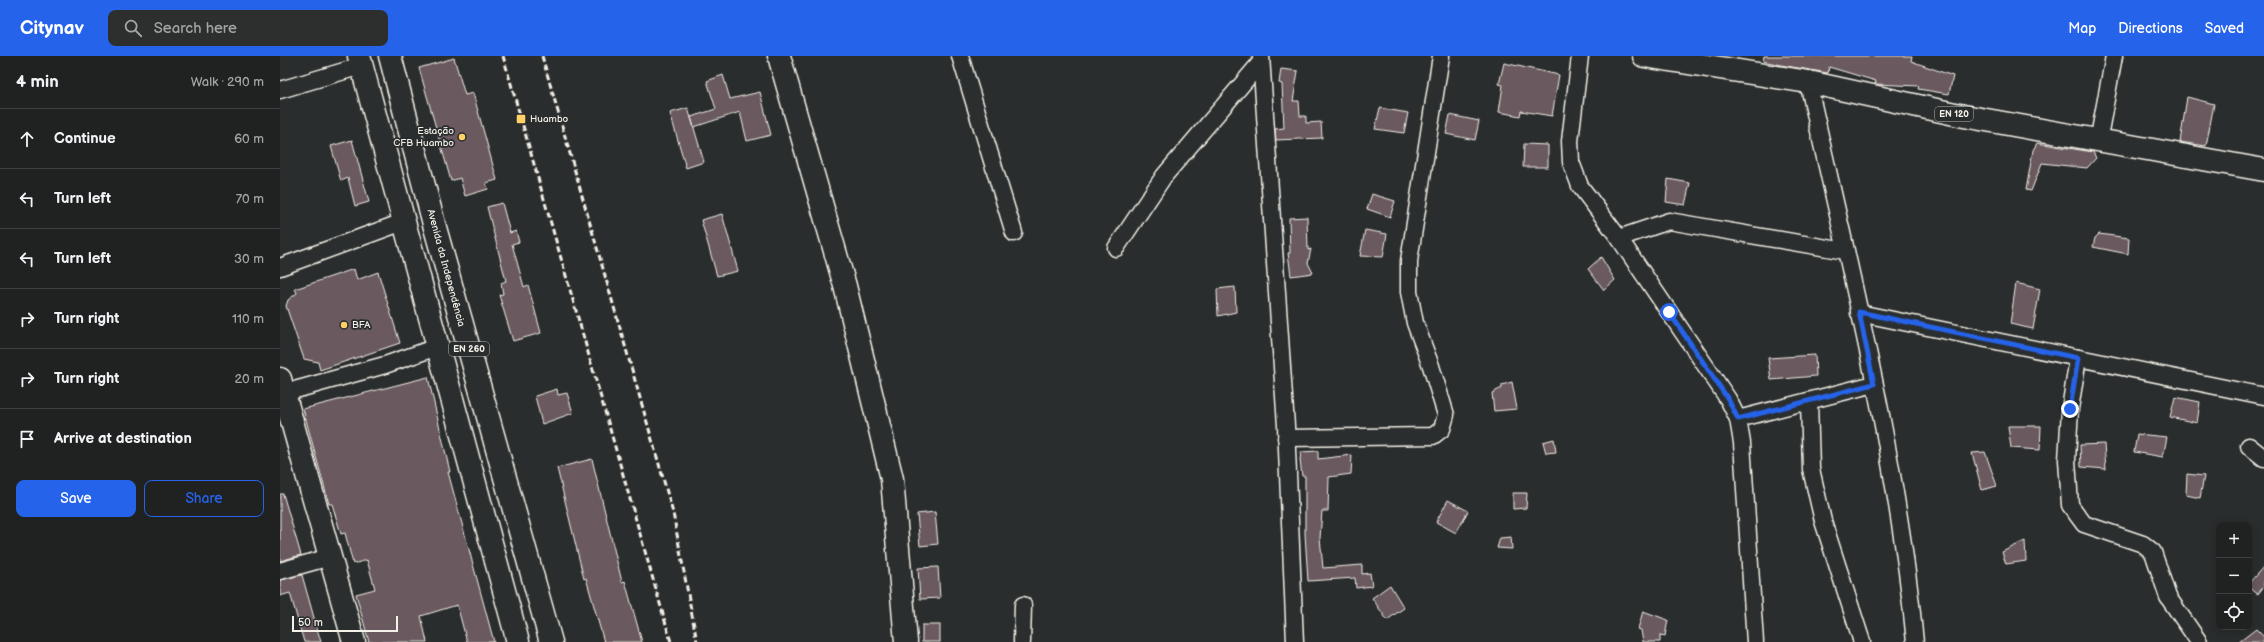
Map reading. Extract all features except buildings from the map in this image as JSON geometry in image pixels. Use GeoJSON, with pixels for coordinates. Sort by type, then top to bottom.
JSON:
{"type":"FeatureCollection","features":[{"type":"Feature","properties":{"kind":"main road","name":"Avenida da Independência"},"geometry":{"type":"LineString","coordinates":[[390,56],[436,232],[551,642]]}},
{"type":"Feature","properties":{"kind":"main road"},"geometry":{"type":"LineString","coordinates":[[779,56],[845,286],[892,479],[906,642]]}},
{"type":"Feature","properties":{"kind":"main road","name":"EN 120"},"geometry":{"type":"LineString","coordinates":[[1644,56],[1695,60],[1808,82],[1964,116],[2098,142],[2264,170]]}},
{"type":"Feature","properties":{"kind":"main road","name":"EN 260"},"geometry":{"type":"LineString","coordinates":[[360,61],[518,642]]}},
{"type":"Feature","properties":{"kind":"main road"},"geometry":{"type":"LineString","coordinates":[[384,145],[412,136]]}},
{"type":"Feature","properties":{"kind":"main road"},"geometry":{"type":"LineString","coordinates":[[282,386],[354,642]]}},
{"type":"Feature","properties":{"kind":"main road"},"geometry":{"type":"LineString","coordinates":[[475,487],[506,478]]}},
{"type":"Feature","properties":{"kind":"street"},"geometry":{"type":"LineString","coordinates":[[960,56],[1014,233]]}},
{"type":"Feature","properties":{"kind":"street"},"geometry":{"type":"LineString","coordinates":[[1286,438],[1434,436],[1442,429],[1446,415],[1431,366],[1415,323],[1409,292],[1409,261],[1441,56]]}},
{"type":"Feature","properties":{"kind":"street"},"geometry":{"type":"LineString","coordinates":[[1580,56],[1570,141],[1571,162],[1580,186],[1619,238],[1728,399],[1738,419],[1746,491],[1755,642]]}},
{"type":"Feature","properties":{"kind":"street"},"geometry":{"type":"LineString","coordinates":[[2098,142],[2114,56]]}},
{"type":"Feature","properties":{"kind":"street"},"geometry":{"type":"LineString","coordinates":[[1261,59],[1286,438],[1295,642]]}},
{"type":"Feature","properties":{"kind":"street"},"geometry":{"type":"LineString","coordinates":[[1116,248],[1164,176],[1261,59]]}},
{"type":"Feature","properties":{"kind":"street"},"geometry":{"type":"LineString","coordinates":[[280,90],[360,61]]}},
{"type":"Feature","properties":{"kind":"street"},"geometry":{"type":"LineString","coordinates":[[1808,82],[1859,312],[1896,489],[1908,571],[1915,642]]}},
{"type":"Feature","properties":{"kind":"street"},"geometry":{"type":"LineString","coordinates":[[1619,238],[1669,221],[1845,251]]}},
{"type":"Feature","properties":{"kind":"street"},"geometry":{"type":"LineString","coordinates":[[280,267],[403,222]]}},
{"type":"Feature","properties":{"kind":"street"},"geometry":{"type":"LineString","coordinates":[[1859,312],[2264,396]]}},
{"type":"Feature","properties":{"kind":"street"},"geometry":{"type":"LineString","coordinates":[[282,386],[385,365],[437,347]]}},
{"type":"Feature","properties":{"kind":"street"},"geometry":{"type":"LineString","coordinates":[[2078,358],[2070,409],[2067,460],[2070,504],[2084,524],[2143,544],[2153,552],[2168,597],[2199,642]]}},
{"type":"Feature","properties":{"kind":"street"},"geometry":{"type":"LineString","coordinates":[[1738,419],[1874,384]]}},
{"type":"Feature","properties":{"kind":"street"},"geometry":{"type":"LineString","coordinates":[[1809,401],[1811,469],[1823,521],[1862,642]]}},
{"type":"Feature","properties":{"kind":"street"},"geometry":{"type":"LineString","coordinates":[[2248,446],[2264,458]]}},
{"type":"Feature","properties":{"kind":"street"},"geometry":{"type":"LineString","coordinates":[[280,571],[330,557]]}},
{"type":"Feature","properties":{"kind":"street"},"geometry":{"type":"LineString","coordinates":[[1022,642],[1023,605]]}},
{"type":"Feature","properties":{"kind":"railway"},"geometry":{"type":"LineString","coordinates":[[503,56],[671,642]]}},
{"type":"Feature","properties":{"kind":"railway"},"geometry":{"type":"LineString","coordinates":[[542,56],[673,513],[697,642]]}},
{"type":"Feature","properties":{"kind":"place","name":"Huambo"},"geometry":{"type":"Point","coordinates":[521,119]}},
{"type":"Feature","properties":{"kind":"place","name":"Estação CFB Huambo"},"geometry":{"type":"Point","coordinates":[462,137]}},
{"type":"Feature","properties":{"kind":"place","name":"BFA"},"geometry":{"type":"Point","coordinates":[344,325]}},
{"type":"Feature","properties":{"kind":"route"},"geometry":{"type":"LineString","coordinates":[[1669,312],[1728,399],[1738,419],[1874,384],[1859,312],[2078,358],[2070,409]]}}]}
